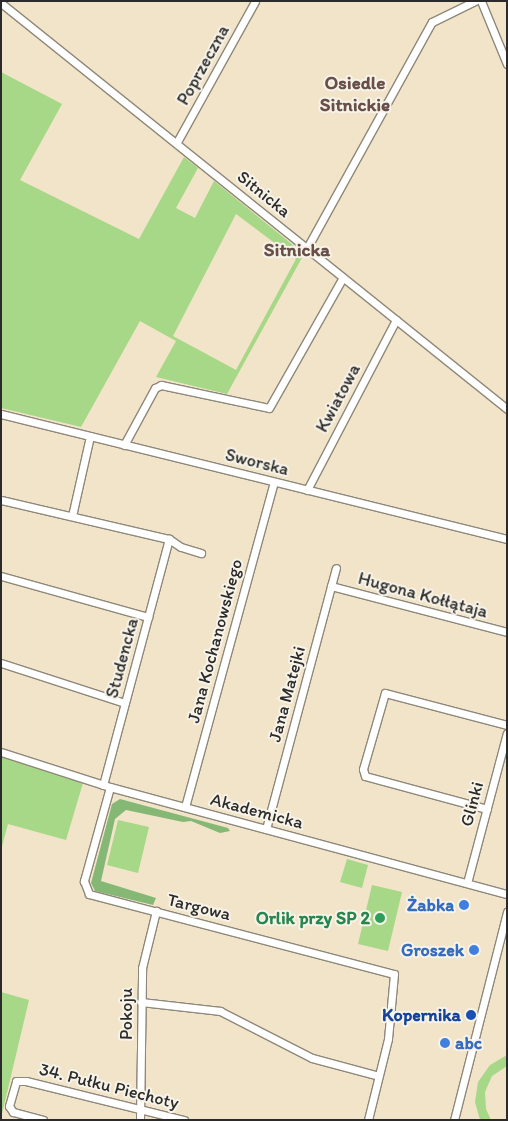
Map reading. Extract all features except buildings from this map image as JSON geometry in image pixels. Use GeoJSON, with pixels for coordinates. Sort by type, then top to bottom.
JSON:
{"type":"FeatureCollection","features":[{"type":"Feature","properties":{"kind":"street","name":"Poprzeczna"},"geometry":{"type":"LineString","coordinates":[[177,142],[254,1]]}},
{"type":"Feature","properties":{"kind":"street"},"geometry":{"type":"LineString","coordinates":[[307,248],[432,22],[475,1]]}},
{"type":"Feature","properties":{"kind":"street"},"geometry":{"type":"LineString","coordinates":[[480,1],[507,64]]}},
{"type":"Feature","properties":{"kind":"street","name":"Sitnicka"},"geometry":{"type":"LineString","coordinates":[[1,3],[177,142],[507,409]]}},
{"type":"Feature","properties":{"kind":"street"},"geometry":{"type":"LineString","coordinates":[[124,445],[155,388],[161,384],[269,408],[343,277]]}},
{"type":"Feature","properties":{"kind":"street","name":"Kwiatowa"},"geometry":{"type":"LineString","coordinates":[[307,490],[396,320]]}},
{"type":"Feature","properties":{"kind":"street","name":"Sworska"},"geometry":{"type":"LineString","coordinates":[[1,414],[507,539]]}},
{"type":"Feature","properties":{"kind":"street"},"geometry":{"type":"LineString","coordinates":[[72,516],[90,436]]}},
{"type":"Feature","properties":{"kind":"street","name":"Jana Kochanowskiego"},"geometry":{"type":"LineString","coordinates":[[185,807],[274,482]]}},
{"type":"Feature","properties":{"kind":"street"},"geometry":{"type":"LineString","coordinates":[[1,500],[170,539],[181,547],[201,553]]}},
{"type":"Feature","properties":{"kind":"street","name":"Studencka"},"geometry":{"type":"LineString","coordinates":[[85,890],[84,882],[125,703],[170,539]]}},
{"type":"Feature","properties":{"kind":"street","name":"Jana Matejki"},"geometry":{"type":"LineString","coordinates":[[266,829],[336,568]]}},
{"type":"Feature","properties":{"kind":"street"},"geometry":{"type":"LineString","coordinates":[[1,576],[148,617]]}},
{"type":"Feature","properties":{"kind":"street","name":"Hugona Kołłątaja"},"geometry":{"type":"LineString","coordinates":[[331,586],[507,632]]}},
{"type":"Feature","properties":{"kind":"street"},"geometry":{"type":"LineString","coordinates":[[1,663],[125,703]]}},
{"type":"Feature","properties":{"kind":"street"},"geometry":{"type":"LineString","coordinates":[[487,809],[365,776],[364,769],[385,693],[507,724]]}},
{"type":"Feature","properties":{"kind":"street","name":"Glinki"},"geometry":{"type":"LineString","coordinates":[[467,883],[507,733]]}},
{"type":"Feature","properties":{"kind":"street","name":"Akademicka"},"geometry":{"type":"LineString","coordinates":[[1,752],[106,786],[507,894]]}},
{"type":"Feature","properties":{"kind":"street","name":"Targowa"},"geometry":{"type":"LineString","coordinates":[[85,890],[92,895],[394,974],[388,1039],[379,1076]]}},
{"type":"Feature","properties":{"kind":"street","name":"Pokoju"},"geometry":{"type":"LineString","coordinates":[[140,1120],[142,968],[156,911]]}},
{"type":"Feature","properties":{"kind":"street"},"geometry":{"type":"LineString","coordinates":[[454,1120],[507,912]]}},
{"type":"Feature","properties":{"kind":"street"},"geometry":{"type":"LineString","coordinates":[[141,1002],[220,1011],[312,1058],[379,1076],[368,1120]]}},
{"type":"Feature","properties":{"kind":"street","name":"34. Pułku Piechoty"},"geometry":{"type":"LineString","coordinates":[[43,1120],[13,1112],[9,1106],[16,1081],[26,1081],[184,1120]]}},
{"type":"Feature","properties":{"kind":"green space"},"geometry":{"type":"Polygon","coordinates":[[[1,72],[62,104],[20,180],[139,239],[184,157],[198,168],[176,208],[195,218],[214,181],[304,254],[227,394],[156,377],[176,341],[140,321],[81,427],[1,408],[1,72]],[[236,214],[173,336],[236,370],[296,259],[236,214]]]}},
{"type":"Feature","properties":{"kind":"green space"},"geometry":{"type":"Polygon","coordinates":[[[1,756],[83,783],[66,840],[8,824],[1,850],[1,756]]]}},
{"type":"Feature","properties":{"kind":"green space"},"geometry":{"type":"Polygon","coordinates":[[[120,799],[228,828],[230,831],[220,833],[191,821],[183,822],[126,810],[115,819],[101,881],[156,898],[153,905],[95,891],[91,883],[112,804],[120,799]]]}},
{"type":"Feature","properties":{"kind":"green space"},"geometry":{"type":"Polygon","coordinates":[[[118,820],[149,827],[138,873],[107,865],[118,820]]]}},
{"type":"Feature","properties":{"kind":"green space"},"geometry":{"type":"Polygon","coordinates":[[[347,859],[368,865],[362,888],[340,882],[347,859]]]}},
{"type":"Feature","properties":{"kind":"green space","name":"Orlik przy SP 2"},"geometry":{"type":"Polygon","coordinates":[[[372,885],[402,892],[388,951],[358,944],[372,885]]]}},
{"type":"Feature","properties":{"kind":"green space"},"geometry":{"type":"Polygon","coordinates":[[[1,992],[29,1000],[1,1118],[1,992]]]}},
{"type":"Feature","properties":{"kind":"green space"},"geometry":{"type":"Polygon","coordinates":[[[507,1055],[507,1066],[492,1076],[485,1092],[486,1109],[491,1120],[480,1120],[475,1102],[478,1082],[490,1065],[507,1055]]]}},
{"type":"Feature","properties":{"kind":"place","name":"Żabka"},"geometry":{"type":"Point","coordinates":[464,905]}},
{"type":"Feature","properties":{"kind":"place","name":"Orlik przy SP 2"},"geometry":{"type":"Point","coordinates":[380,918]}},
{"type":"Feature","properties":{"kind":"place","name":"Groszek"},"geometry":{"type":"Point","coordinates":[474,950]}},
{"type":"Feature","properties":{"kind":"place","name":"Kopernika"},"geometry":{"type":"Point","coordinates":[471,1015]}},
{"type":"Feature","properties":{"kind":"place","name":"abc"},"geometry":{"type":"Point","coordinates":[445,1043]}},
{"type":"Feature","properties":{"kind":"district","name":"Osiedle Sitnickie"},"geometry":{"type":"Point","coordinates":[355,94]}},
{"type":"Feature","properties":{"kind":"district","name":"Sitnicka"},"geometry":{"type":"Point","coordinates":[297,250]}}]}
